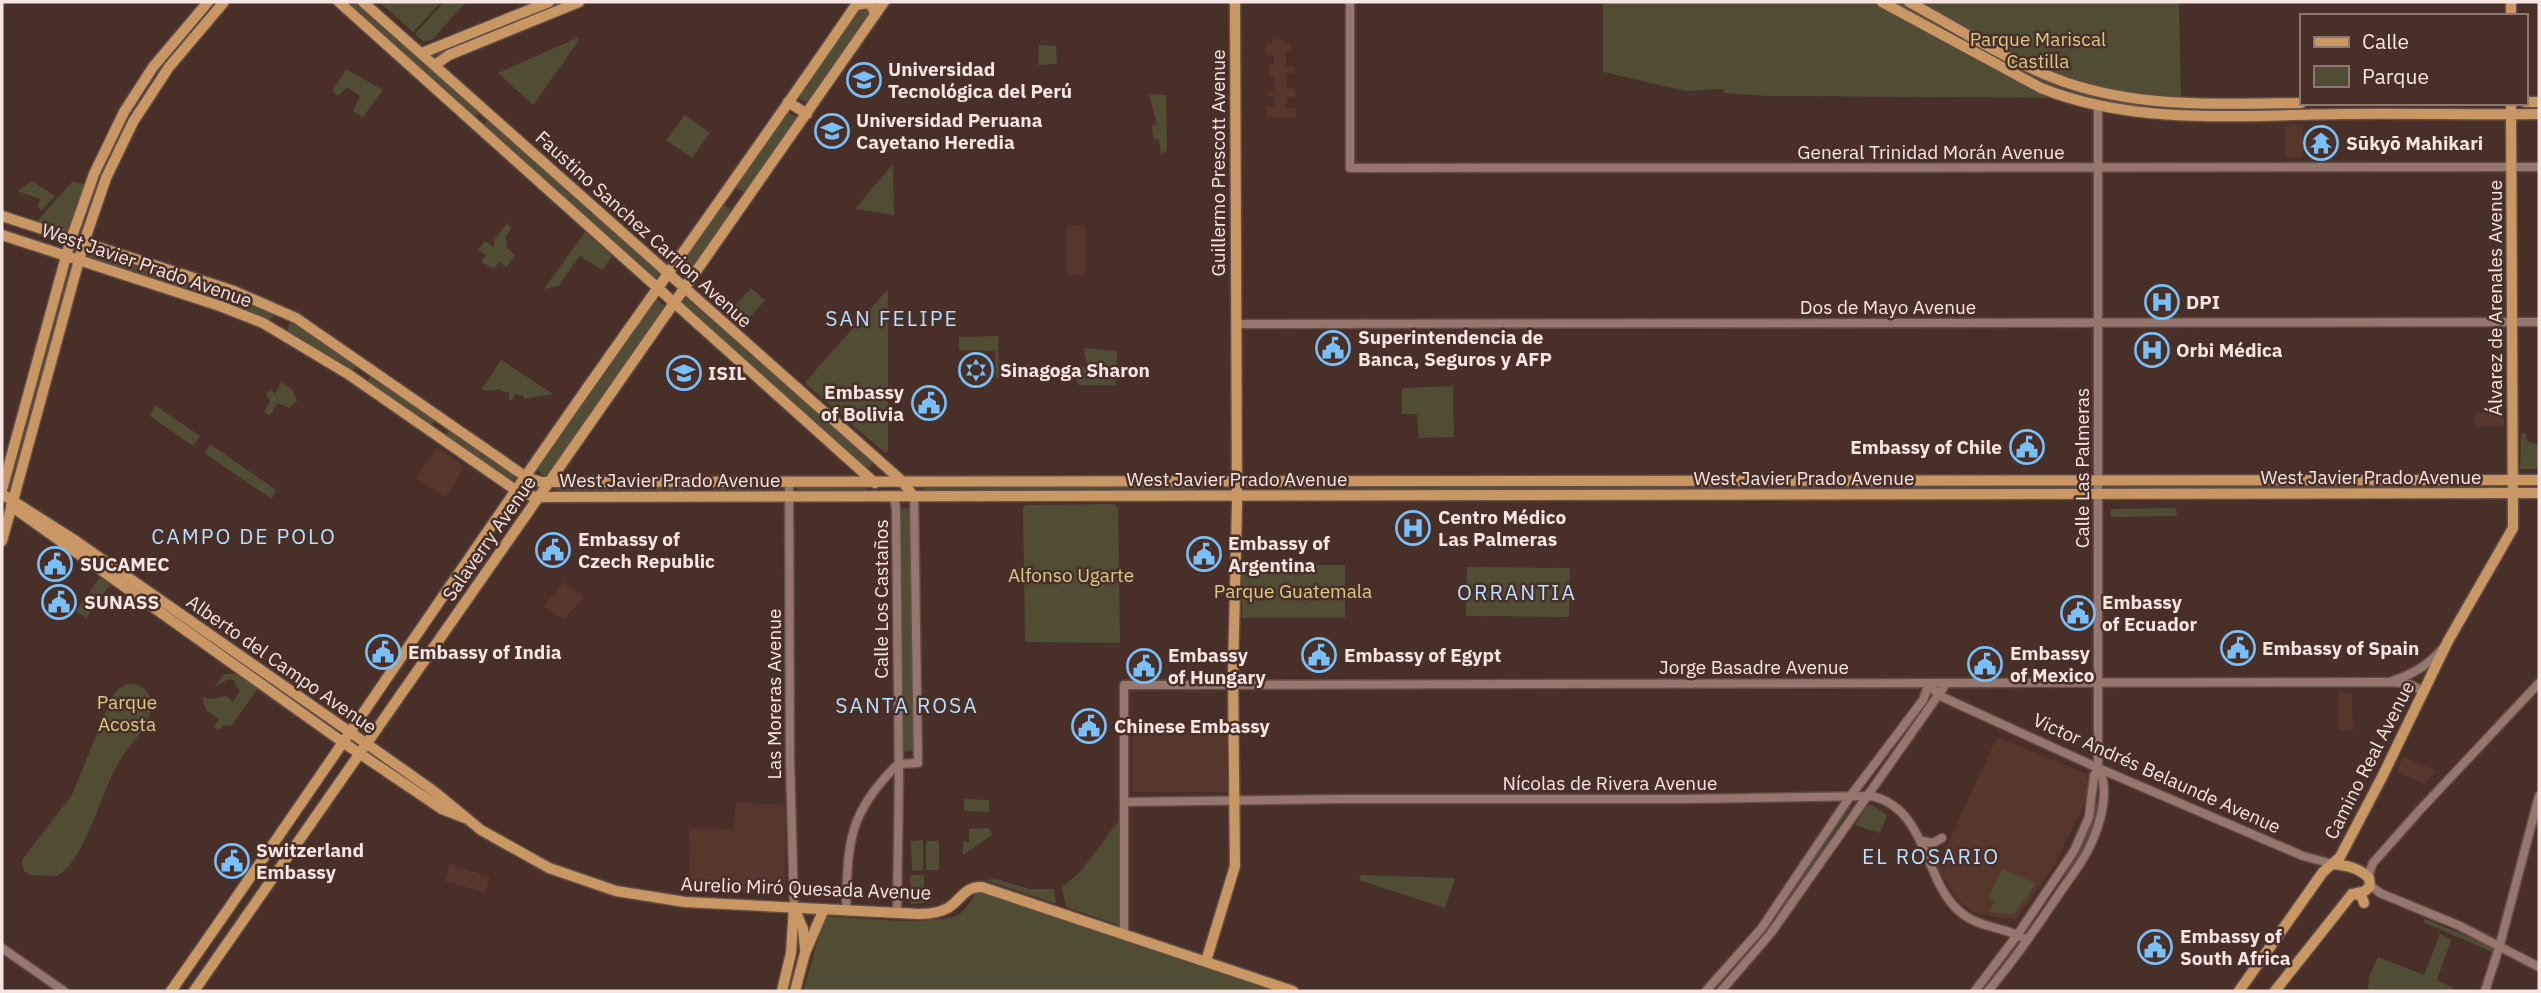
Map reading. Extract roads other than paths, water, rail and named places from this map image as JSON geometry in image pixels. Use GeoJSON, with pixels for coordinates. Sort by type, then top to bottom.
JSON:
{"type":"FeatureCollection","features":[{"type":"Feature","properties":{"kind":"main road"},"geometry":{"type":"LineString","coordinates":[[61,254],[71,238],[94,174],[124,112],[160,58],[208,2]]}},
{"type":"Feature","properties":{"kind":"main road"},"geometry":{"type":"LineString","coordinates":[[2,541],[84,242],[106,178],[133,122],[178,54],[224,2]]}},
{"type":"Feature","properties":{"kind":"main road","name":"Faustino Sanchez Carrion Avenue"},"geometry":{"type":"LineString","coordinates":[[339,2],[891,497]]}},
{"type":"Feature","properties":{"kind":"main road","name":"Faustino Sanchez Carrion Avenue"},"geometry":{"type":"LineString","coordinates":[[363,2],[902,481],[915,497]]}},
{"type":"Feature","properties":{"kind":"main road"},"geometry":{"type":"LineString","coordinates":[[422,53],[549,2]]}},
{"type":"Feature","properties":{"kind":"main road"},"geometry":{"type":"LineString","coordinates":[[435,65],[449,55],[579,2]]}},
{"type":"Feature","properties":{"kind":"main road"},"geometry":{"type":"LineString","coordinates":[[872,2],[884,2]]}},
{"type":"Feature","properties":{"kind":"main road","name":"Salaverry Avenue"},"geometry":{"type":"LineString","coordinates":[[194,991],[884,2]]}},
{"type":"Feature","properties":{"kind":"main road","name":"Guillermo Prescott Avenue"},"geometry":{"type":"LineString","coordinates":[[1206,961],[1235,869],[1236,2]]}},
{"type":"Feature","properties":{"kind":"main road"},"geometry":{"type":"LineString","coordinates":[[1882,2],[2041,88],[2098,105],[2185,115],[2539,114]]}},
{"type":"Feature","properties":{"kind":"main road"},"geometry":{"type":"LineString","coordinates":[[1909,2],[2034,69],[2076,86],[2112,95],[2185,103],[2300,103]]}},
{"type":"Feature","properties":{"kind":"main road"},"geometry":{"type":"LineString","coordinates":[[857,4],[868,3],[875,15]]}},
{"type":"Feature","properties":{"kind":"main road","name":"Salaverry Avenue"},"geometry":{"type":"LineString","coordinates":[[170,991],[857,4]]}},
{"type":"Feature","properties":{"kind":"main road"},"geometry":{"type":"LineString","coordinates":[[521,13],[526,24]]}},
{"type":"Feature","properties":{"kind":"main road"},"geometry":{"type":"LineString","coordinates":[[1942,35],[1950,32],[1949,24]]}},
{"type":"Feature","properties":{"kind":"main road"},"geometry":{"type":"LineString","coordinates":[[1959,45],[1959,37],[1966,33]]}},
{"type":"Feature","properties":{"kind":"main road"},"geometry":{"type":"LineString","coordinates":[[788,102],[807,114]]}},
{"type":"Feature","properties":{"kind":"main road","name":"Álvarez de Arenales Avenue"},"geometry":{"type":"LineString","coordinates":[[2511,105],[2512,494]]}},
{"type":"Feature","properties":{"kind":"main road"},"geometry":{"type":"LineString","coordinates":[[476,125],[488,112]]}},
{"type":"Feature","properties":{"kind":"main road"},"geometry":{"type":"LineString","coordinates":[[732,184],[737,196],[748,197]]}},
{"type":"Feature","properties":{"kind":"main road"},"geometry":{"type":"LineString","coordinates":[[721,199],[734,201],[739,210]]}},
{"type":"Feature","properties":{"kind":"main road","name":"West Javier Prado Avenue"},"geometry":{"type":"LineString","coordinates":[[2,216],[234,291],[277,309],[309,325],[526,477],[549,482],[2539,480]]}},
{"type":"Feature","properties":{"kind":"main road","name":"West Javier Prado Avenue"},"geometry":{"type":"LineString","coordinates":[[2,235],[220,306],[263,323],[348,374],[517,491],[538,498],[2539,493]]}},
{"type":"Feature","properties":{"kind":"main road"},"geometry":{"type":"LineString","coordinates":[[13,504],[3,488],[64,245],[60,235]]}},
{"type":"Feature","properties":{"kind":"main road"},"geometry":{"type":"LineString","coordinates":[[348,374],[358,370],[360,361]]}},
{"type":"Feature","properties":{"kind":"main road"},"geometry":{"type":"LineString","coordinates":[[362,384],[364,374],[372,370]]}},
{"type":"Feature","properties":{"kind":"main road"},"geometry":{"type":"LineString","coordinates":[[862,470],[874,468],[874,457]]}},
{"type":"Feature","properties":{"kind":"main road"},"geometry":{"type":"LineString","coordinates":[[1727,481],[1727,496]]}},
{"type":"Feature","properties":{"kind":"main road"},"geometry":{"type":"LineString","coordinates":[[1199,482],[1204,489],[1199,497]]}},
{"type":"Feature","properties":{"kind":"main road"},"geometry":{"type":"LineString","coordinates":[[1274,497],[1271,489],[1275,482]]}},
{"type":"Feature","properties":{"kind":"main road"},"geometry":{"type":"LineString","coordinates":[[3,488],[19,483]]}},
{"type":"Feature","properties":{"kind":"main road","name":"Jorge Basadre Avenue"},"geometry":{"type":"LineString","coordinates":[[2448,641],[2513,528],[2512,494]]}},
{"type":"Feature","properties":{"kind":"main road"},"geometry":{"type":"LineString","coordinates":[[2,501],[13,504]]}},
{"type":"Feature","properties":{"kind":"main road","name":"Alberto del Campo Avenue"},"geometry":{"type":"LineString","coordinates":[[13,504],[367,744],[453,806],[465,818]]}},
{"type":"Feature","properties":{"kind":"main road","name":"Alberto del Campo Avenue"},"geometry":{"type":"LineString","coordinates":[[13,504],[360,754],[442,809],[465,818],[510,847],[549,867]]}},
{"type":"Feature","properties":{"kind":"main road","name":"Camino Real Avenue"},"geometry":{"type":"LineString","coordinates":[[2239,991],[2323,872],[2340,857],[2448,641]]}},
{"type":"Feature","properties":{"kind":"main road","name":"Victor Andrés Belaunde Avenue"},"geometry":{"type":"LineString","coordinates":[[2333,864],[2352,866],[2369,881]]}},
{"type":"Feature","properties":{"kind":"main road","name":"Aurelio Miró Quesada Avenue"},"geometry":{"type":"LineString","coordinates":[[549,867],[594,884],[648,897],[685,902],[897,913],[935,913],[953,905],[968,890],[977,887],[1293,991]]}},
{"type":"Feature","properties":{"kind":"main road"},"geometry":{"type":"LineString","coordinates":[[2275,991],[2352,894],[2367,890],[2369,881]]}},
{"type":"Feature","properties":{"kind":"main road"},"geometry":{"type":"LineString","coordinates":[[2352,894],[2361,895],[2364,904]]}},
{"type":"Feature","properties":{"kind":"main road"},"geometry":{"type":"LineString","coordinates":[[794,907],[805,940],[795,991]]}},
{"type":"Feature","properties":{"kind":"main road"},"geometry":{"type":"LineString","coordinates":[[782,991],[789,967],[794,907]]}},
{"type":"Feature","properties":{"kind":"main road"},"geometry":{"type":"LineString","coordinates":[[804,953],[824,909]]}},
{"type":"Feature","properties":{"kind":"main road"},"geometry":{"type":"LineString","coordinates":[[792,944],[797,938],[805,940]]}},
{"type":"Feature","properties":{"kind":"street","name":"General Trinidad Morán Avenue"},"geometry":{"type":"LineString","coordinates":[[1350,2],[1350,168],[2539,167]]}},
{"type":"Feature","properties":{"kind":"street","name":"Calle Las Palmeras"},"geometry":{"type":"LineString","coordinates":[[2098,105],[2098,768]]}},
{"type":"Feature","properties":{"kind":"street","name":"Dos de Mayo Avenue"},"geometry":{"type":"LineString","coordinates":[[1236,324],[2539,322]]}},
{"type":"Feature","properties":{"kind":"street","name":"Las Moreras Avenue"},"geometry":{"type":"LineString","coordinates":[[789,481],[790,762],[794,907]]}},
{"type":"Feature","properties":{"kind":"street","name":"Calle Los Castaños"},"geometry":{"type":"LineString","coordinates":[[891,497],[895,501],[896,509],[897,913]]}},
{"type":"Feature","properties":{"kind":"street","name":"Calle Los Castaños"},"geometry":{"type":"LineString","coordinates":[[898,764],[918,763],[915,497]]}},
{"type":"Feature","properties":{"kind":"street","name":"Jorge Basadre Avenue"},"geometry":{"type":"LineString","coordinates":[[2385,682],[2421,668],[2448,641]]}},
{"type":"Feature","properties":{"kind":"street","name":"Jorge Basadre Avenue"},"geometry":{"type":"LineString","coordinates":[[1124,803],[1124,685],[2385,682],[2408,684],[2418,688],[2423,694]]}},
{"type":"Feature","properties":{"kind":"street"},"geometry":{"type":"LineString","coordinates":[[2539,683],[2418,811],[2373,863],[2369,881],[2380,893],[2500,946],[2525,962],[2539,967]]}},
{"type":"Feature","properties":{"kind":"street"},"geometry":{"type":"LineString","coordinates":[[1706,991],[1761,929],[1849,798],[1923,700],[1929,684]]}},
{"type":"Feature","properties":{"kind":"street","name":"Victor Andrés Belaunde Avenue"},"geometry":{"type":"LineString","coordinates":[[1929,684],[1938,695],[2098,768],[2303,856],[2333,864]]}},
{"type":"Feature","properties":{"kind":"street"},"geometry":{"type":"LineString","coordinates":[[1721,991],[1771,933],[1945,684]]}},
{"type":"Feature","properties":{"kind":"street"},"geometry":{"type":"LineString","coordinates":[[846,910],[848,848],[852,833],[864,805],[898,764]]}},
{"type":"Feature","properties":{"kind":"street"},"geometry":{"type":"LineString","coordinates":[[1975,991],[2018,934],[2074,851],[2083,834],[2092,802],[2094,776],[2098,768]]}},
{"type":"Feature","properties":{"kind":"street"},"geometry":{"type":"LineString","coordinates":[[1988,991],[2027,940],[2090,847],[2096,833],[2102,802],[2103,778],[2098,768]]}},
{"type":"Feature","properties":{"kind":"street"},"geometry":{"type":"LineString","coordinates":[[1865,796],[1891,804],[1909,822],[1922,841],[1938,882],[1960,912],[1982,926],[2018,934],[2027,940]]}},
{"type":"Feature","properties":{"kind":"street","name":"Nícolas de Rivera Avenue"},"geometry":{"type":"LineString","coordinates":[[1124,803],[1865,796]]}},
{"type":"Feature","properties":{"kind":"street"},"geometry":{"type":"LineString","coordinates":[[2485,991],[2500,946],[2539,796]]}},
{"type":"Feature","properties":{"kind":"street"},"geometry":{"type":"LineString","coordinates":[[2092,802],[2102,802]]}},
{"type":"Feature","properties":{"kind":"street"},"geometry":{"type":"LineString","coordinates":[[1124,803],[1124,934]]}},
{"type":"Feature","properties":{"kind":"street"},"geometry":{"type":"LineString","coordinates":[[1922,841],[1933,843],[1942,838]]}},
{"type":"Feature","properties":{"kind":"street"},"geometry":{"type":"LineString","coordinates":[[2,948],[64,991]]}},
{"type":"Feature","properties":{"kind":"place","name":"Universidad Tecnológica del Perú"},"geometry":{"type":"Point","coordinates":[864,80]}},
{"type":"Feature","properties":{"kind":"place","name":"Universidad Peruana Cayetano Heredia"},"geometry":{"type":"Point","coordinates":[832,131]}},
{"type":"Feature","properties":{"kind":"place","name":"Sūkyō Mahikari"},"geometry":{"type":"Point","coordinates":[2321,143]}},
{"type":"Feature","properties":{"kind":"place","name":"DPI"},"geometry":{"type":"Point","coordinates":[2162,302]}},
{"type":"Feature","properties":{"kind":"place","name":"Superintendencia de Banca, Seguros y AFP"},"geometry":{"type":"Point","coordinates":[1333,348]}},
{"type":"Feature","properties":{"kind":"place","name":"Orbi Médica"},"geometry":{"type":"Point","coordinates":[2152,350]}},
{"type":"Feature","properties":{"kind":"place","name":"Sinagoga Sharon"},"geometry":{"type":"Point","coordinates":[976,370]}},
{"type":"Feature","properties":{"kind":"place","name":"ISIL"},"geometry":{"type":"Point","coordinates":[684,373]}},
{"type":"Feature","properties":{"kind":"place","name":"Embassy of Bolivia"},"geometry":{"type":"Point","coordinates":[929,403]}},
{"type":"Feature","properties":{"kind":"place","name":"Embassy of Chile"},"geometry":{"type":"Point","coordinates":[2027,447]}},
{"type":"Feature","properties":{"kind":"place","name":"Centro Médico Las Palmeras"},"geometry":{"type":"Point","coordinates":[1413,528]}},
{"type":"Feature","properties":{"kind":"place","name":"Embassy of Czech Republic"},"geometry":{"type":"Point","coordinates":[553,550]}},
{"type":"Feature","properties":{"kind":"place","name":"Embassy of Argentina"},"geometry":{"type":"Point","coordinates":[1204,554]}},
{"type":"Feature","properties":{"kind":"place","name":"SUCAMEC"},"geometry":{"type":"Point","coordinates":[55,564]}},
{"type":"Feature","properties":{"kind":"place","name":"SUNASS"},"geometry":{"type":"Point","coordinates":[59,602]}},
{"type":"Feature","properties":{"kind":"place","name":"Embassy of Ecuador"},"geometry":{"type":"Point","coordinates":[2078,613]}},
{"type":"Feature","properties":{"kind":"place","name":"Embassy of Spain"},"geometry":{"type":"Point","coordinates":[2238,648]}},
{"type":"Feature","properties":{"kind":"place","name":"Embassy of India"},"geometry":{"type":"Point","coordinates":[383,652]}},
{"type":"Feature","properties":{"kind":"place","name":"Embassy of Egypt"},"geometry":{"type":"Point","coordinates":[1319,655]}},
{"type":"Feature","properties":{"kind":"place","name":"Embassy of Mexico"},"geometry":{"type":"Point","coordinates":[1985,664]}},
{"type":"Feature","properties":{"kind":"place","name":"Embassy of Hungary"},"geometry":{"type":"Point","coordinates":[1144,666]}},
{"type":"Feature","properties":{"kind":"place","name":"Chinese Embassy"},"geometry":{"type":"Point","coordinates":[1089,726]}},
{"type":"Feature","properties":{"kind":"place","name":"Switzerland Embassy"},"geometry":{"type":"Point","coordinates":[232,861]}},
{"type":"Feature","properties":{"kind":"place","name":"Embassy of South Africa"},"geometry":{"type":"Point","coordinates":[2155,947]}},
{"type":"Feature","properties":{"kind":"district","name":"SAN FELIPE"},"geometry":{"type":"Point","coordinates":[892,319]}},
{"type":"Feature","properties":{"kind":"district","name":"CAMPO DE POLO"},"geometry":{"type":"Point","coordinates":[244,537]}},
{"type":"Feature","properties":{"kind":"district","name":"ORRANTIA"},"geometry":{"type":"Point","coordinates":[1517,593]}},
{"type":"Feature","properties":{"kind":"district","name":"SANTA ROSA"},"geometry":{"type":"Point","coordinates":[907,706]}},
{"type":"Feature","properties":{"kind":"district","name":"EL ROSARIO"},"geometry":{"type":"Point","coordinates":[1931,857]}},
{"type":"Feature","properties":{"kind":"park label","name":"Parque Mariscal Castilla"},"geometry":{"type":"Point","coordinates":[2038,50]}},
{"type":"Feature","properties":{"kind":"park label","name":"Alfonso Ugarte"},"geometry":{"type":"Point","coordinates":[1071,575]}},
{"type":"Feature","properties":{"kind":"park label","name":"Parque Guatemala"},"geometry":{"type":"Point","coordinates":[1293,591]}},
{"type":"Feature","properties":{"kind":"park label","name":"Parque Acosta"},"geometry":{"type":"Point","coordinates":[127,713]}}]}
